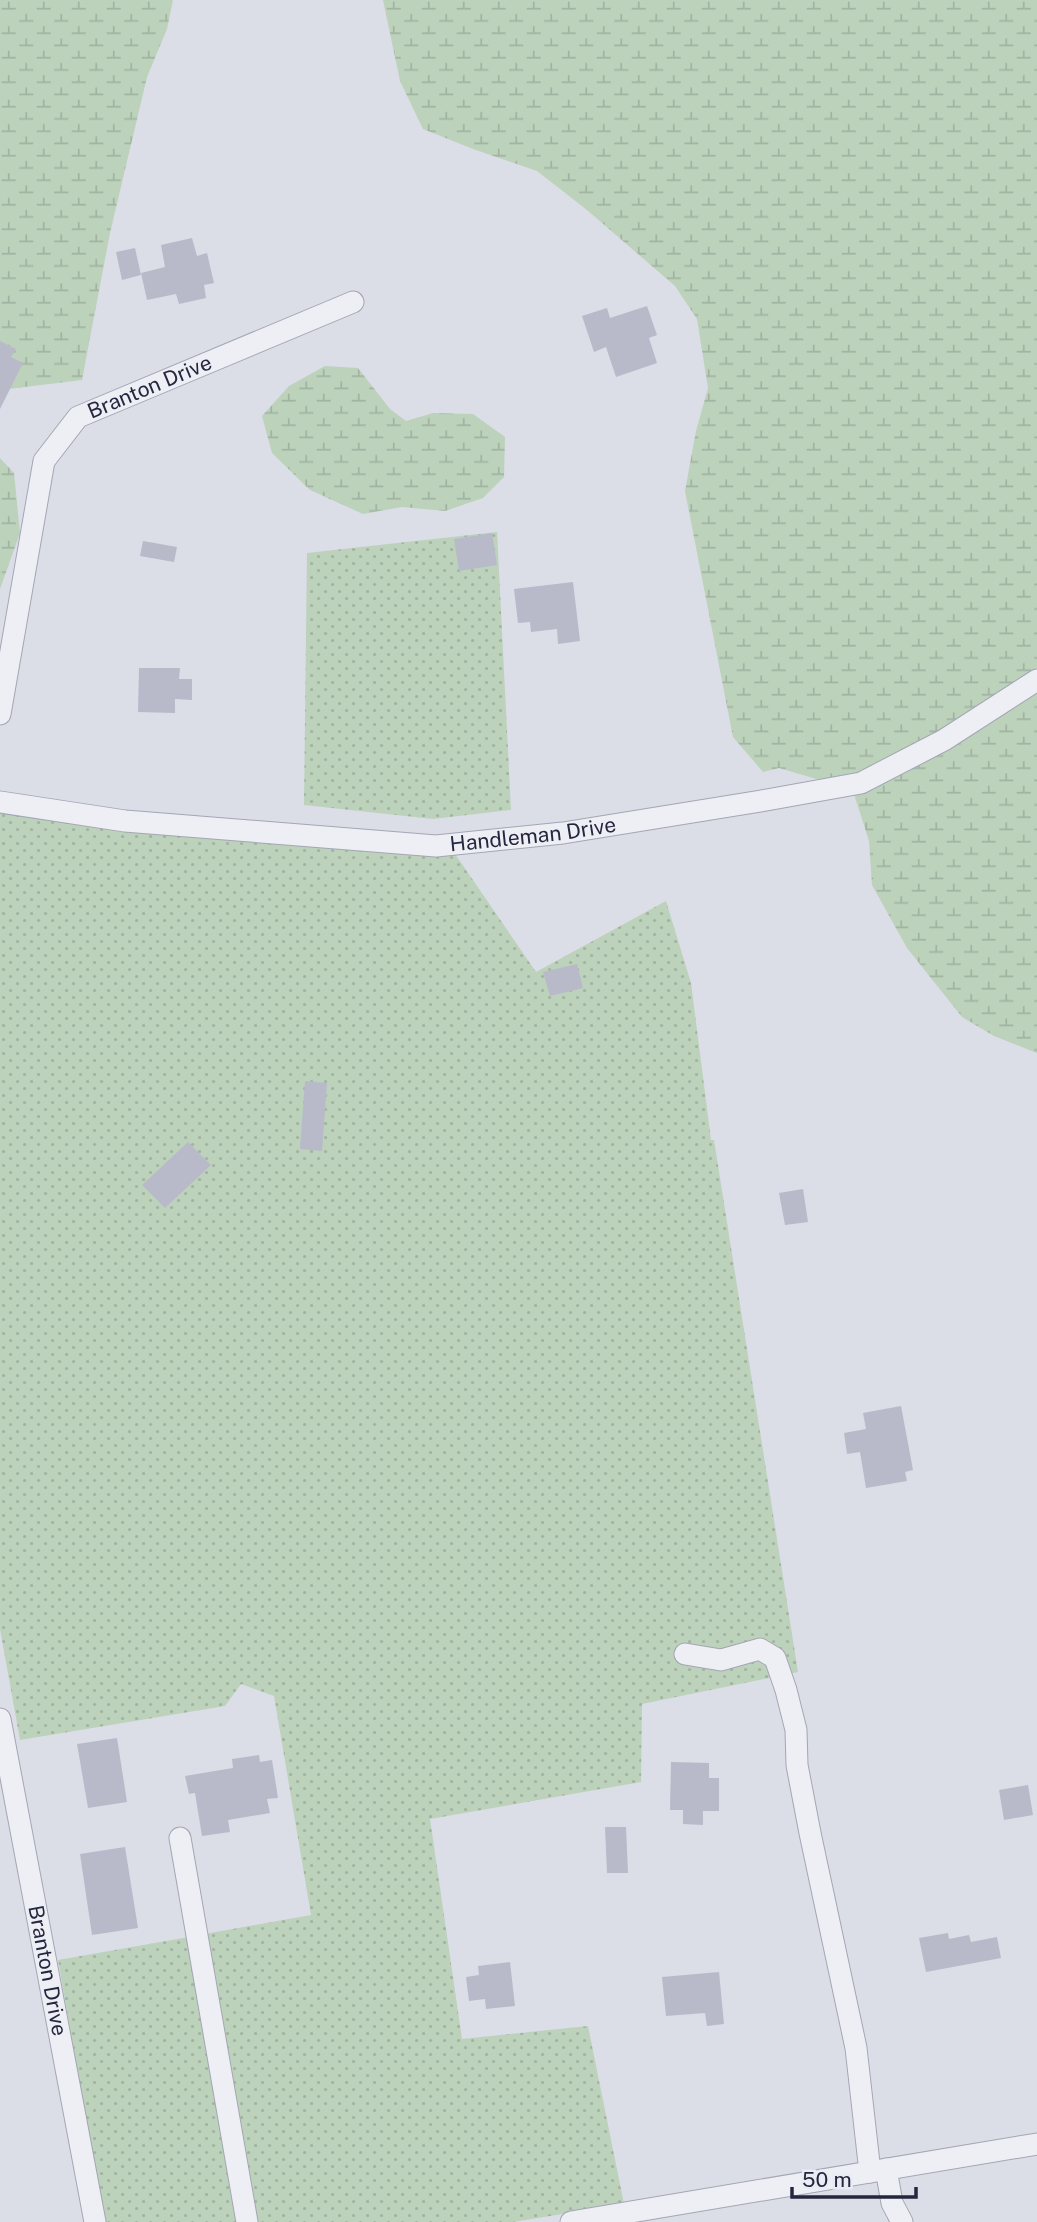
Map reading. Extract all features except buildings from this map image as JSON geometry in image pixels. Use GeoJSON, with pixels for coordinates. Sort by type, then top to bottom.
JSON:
{"type":"FeatureCollection","features":[{"type":"Feature","properties":{"kind":"street","name":"Branton Drive"},"geometry":{"type":"LineString","coordinates":[[0,713],[44,460],[78,417],[354,302]]}},
{"type":"Feature","properties":{"kind":"street","name":"Handleman Drive"},"geometry":{"type":"LineString","coordinates":[[0,802],[125,821],[436,846],[563,833],[861,783],[944,740],[1037,680]]}},
{"type":"Feature","properties":{"kind":"street"},"geometry":{"type":"LineString","coordinates":[[685,1654],[721,1660],[760,1649],[775,1658],[796,1730],[797,1765],[845,1989],[878,2171],[902,2222]]}},
{"type":"Feature","properties":{"kind":"street","name":"Branton Drive"},"geometry":{"type":"LineString","coordinates":[[0,1719],[95,2222]]}},
{"type":"Feature","properties":{"kind":"street"},"geometry":{"type":"LineString","coordinates":[[180,1838],[247,2222]]}},
{"type":"Feature","properties":{"kind":"street"},"geometry":{"type":"LineString","coordinates":[[572,2222],[1037,2144]]}},
{"type":"Feature","properties":{"kind":"green space"},"geometry":{"type":"Polygon","coordinates":[[[0,0],[173,0],[167,29],[147,77],[110,233],[82,380],[0,390],[0,0]]]}},
{"type":"Feature","properties":{"kind":"green space"},"geometry":{"type":"Polygon","coordinates":[[[383,0],[1037,0],[1037,668],[940,731],[859,773],[820,780],[779,768],[763,772],[733,737],[685,491],[696,431],[708,388],[697,319],[675,286],[537,171],[423,129],[400,81],[383,0]]]}},
{"type":"Feature","properties":{"kind":"green space"},"geometry":{"type":"Polygon","coordinates":[[[325,366],[358,368],[390,409],[406,421],[433,413],[473,414],[505,437],[504,477],[483,498],[445,511],[402,507],[363,514],[310,490],[272,453],[262,416],[289,386],[325,366]]]}},
{"type":"Feature","properties":{"kind":"green space"},"geometry":{"type":"Polygon","coordinates":[[[0,458],[14,473],[20,533],[0,589],[0,458]]]}},
{"type":"Feature","properties":{"kind":"green space"},"geometry":{"type":"Polygon","coordinates":[[[497,532],[511,810],[433,819],[304,805],[307,553],[497,532]]]}},
{"type":"Feature","properties":{"kind":"green space"},"geometry":{"type":"Polygon","coordinates":[[[1037,691],[1037,1053],[994,1036],[962,1017],[907,948],[872,885],[869,841],[854,794],[1037,691]]]}},
{"type":"Feature","properties":{"kind":"green space"},"geometry":{"type":"Polygon","coordinates":[[[0,812],[455,854],[536,972],[666,901],[691,983],[711,1140],[714,1140],[798,1672],[642,1704],[641,1782],[430,1819],[462,2039],[588,2026],[624,2204],[513,2222],[255,2222],[205,1934],[311,1915],[274,1696],[241,1684],[225,1706],[20,1740],[0,1629],[0,812]]]}},
{"type":"Feature","properties":{"kind":"green space"},"geometry":{"type":"Polygon","coordinates":[[[189,1937],[238,2222],[104,2222],[58,1960],[189,1937]]]}}]}
